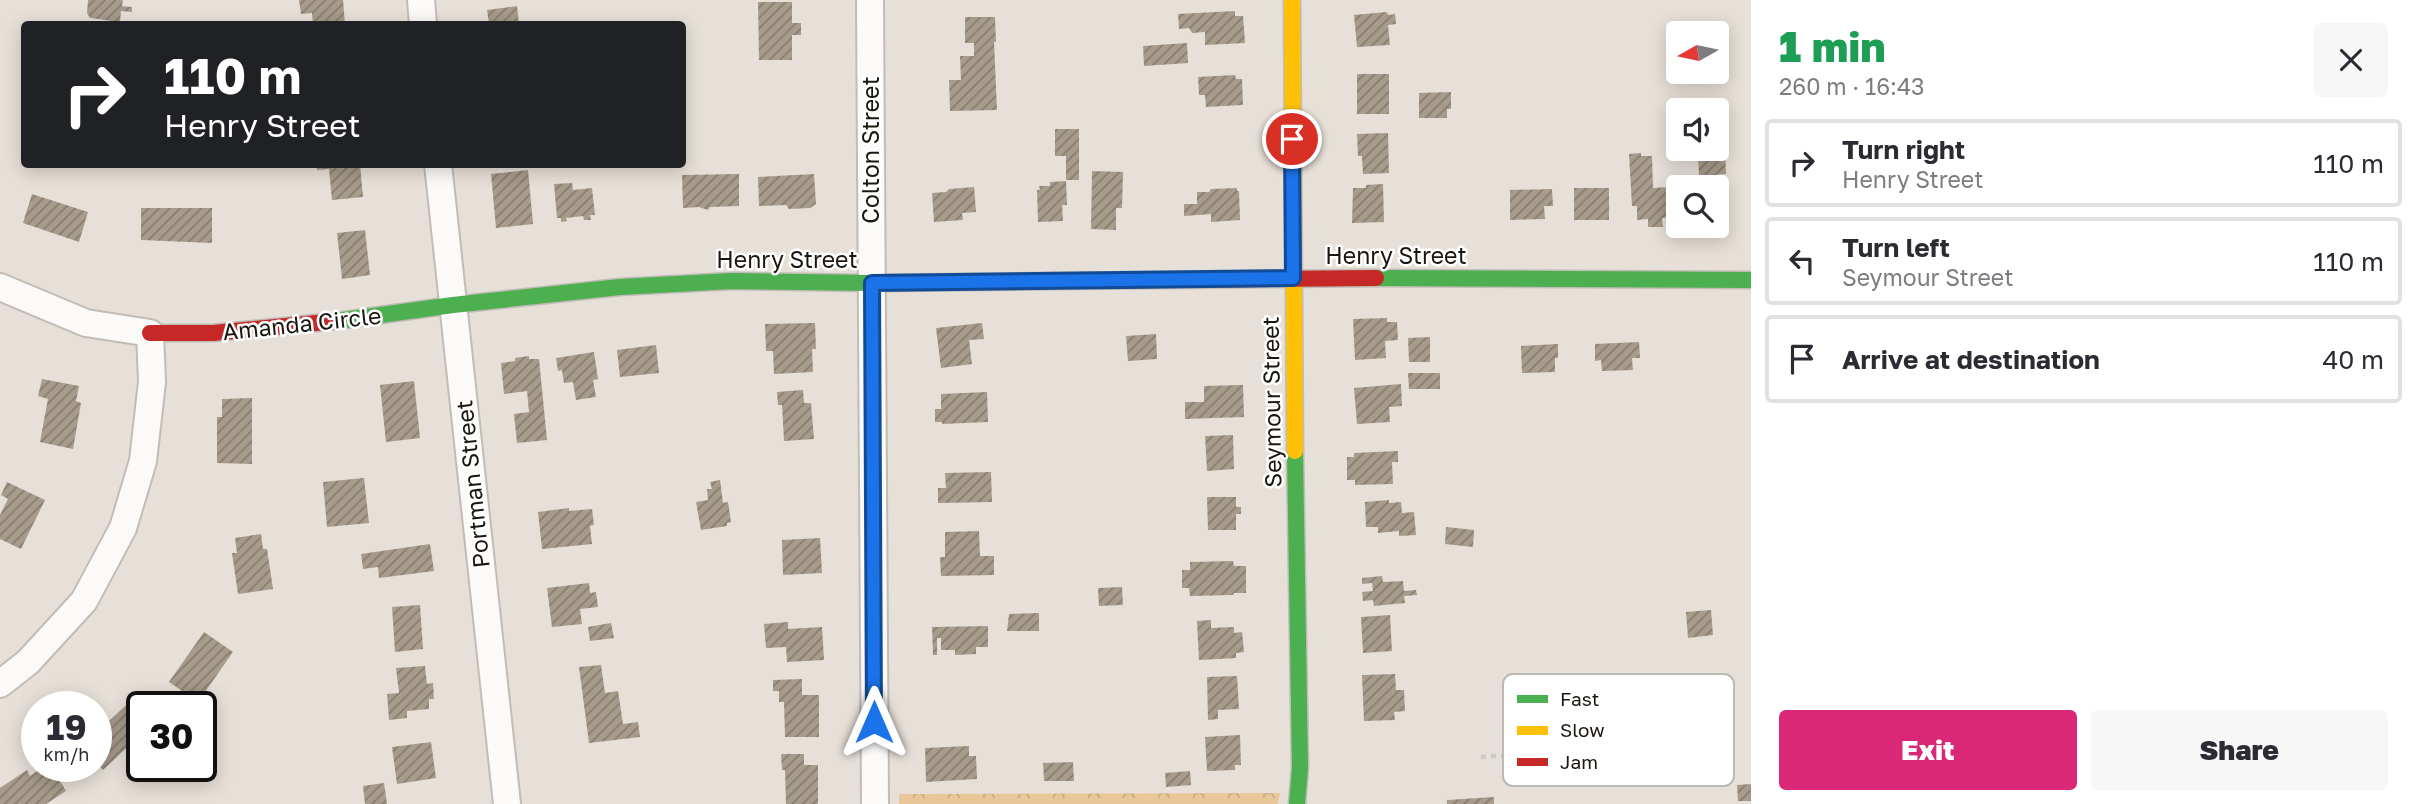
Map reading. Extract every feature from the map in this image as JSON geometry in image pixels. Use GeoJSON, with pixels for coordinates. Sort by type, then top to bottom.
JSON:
{"type":"FeatureCollection","features":[{"type":"Feature","properties":{"kind":"street"},"geometry":{"type":"LineString","coordinates":[[421,0],[423,21]]}},
{"type":"Feature","properties":{"kind":"street","name":"Colton Street"},"geometry":{"type":"LineString","coordinates":[[870,0],[875,804]]}},
{"type":"Feature","properties":{"kind":"street","name":"Seymour Street"},"geometry":{"type":"LineString","coordinates":[[1292,0],[1300,768],[1297,804]]}},
{"type":"Feature","properties":{"kind":"street","name":"Portman Street"},"geometry":{"type":"LineString","coordinates":[[438,168],[507,804]]}},
{"type":"Feature","properties":{"kind":"street","name":"Henry Street"},"geometry":{"type":"LineString","coordinates":[[453,305],[620,288],[732,281],[872,283],[1293,278],[1751,280]]}},
{"type":"Feature","properties":{"kind":"street","name":"Amanda Circle"},"geometry":{"type":"LineString","coordinates":[[0,287],[86,323],[150,333],[240,331],[372,318],[453,305]]}},
{"type":"Feature","properties":{"kind":"street"},"geometry":{"type":"LineString","coordinates":[[0,684],[28,662],[84,601],[123,528],[143,461],[152,382],[150,333]]}},
{"type":"Feature","properties":{"kind":"path"},"geometry":{"type":"LineString","coordinates":[[1481,757],[1503,755]]}},
{"type":"Feature","properties":{"kind":"green space"},"geometry":{"type":"Polygon","coordinates":[[[1280,793],[1278,804],[899,804],[899,794],[1280,793]]]}},
{"type":"Feature","properties":{"kind":"building"},"geometry":{"type":"Polygon","coordinates":[[[88,0],[123,0],[122,6],[132,7],[132,12],[121,11],[120,21],[90,18],[87,13],[88,0]]]}},
{"type":"Feature","properties":{"kind":"building"},"geometry":{"type":"Polygon","coordinates":[[[299,0],[343,0],[345,21],[313,21],[312,13],[301,14],[299,0]]]}},
{"type":"Feature","properties":{"kind":"building"},"geometry":{"type":"Polygon","coordinates":[[[758,2],[792,2],[792,23],[801,23],[801,35],[792,35],[792,60],[759,60],[758,2]]]}},
{"type":"Feature","properties":{"kind":"building"},"geometry":{"type":"Polygon","coordinates":[[[517,6],[519,21],[489,21],[487,10],[517,6]]]}},
{"type":"Feature","properties":{"kind":"building"},"geometry":{"type":"Polygon","coordinates":[[[1235,11],[1235,16],[1243,16],[1245,43],[1205,45],[1205,32],[1192,33],[1189,28],[1179,29],[1178,14],[1235,11]]]}},
{"type":"Feature","properties":{"kind":"building"},"geometry":{"type":"Polygon","coordinates":[[[1386,12],[1389,15],[1395,14],[1396,24],[1388,25],[1390,45],[1357,47],[1354,15],[1386,12]]]}},
{"type":"Feature","properties":{"kind":"building"},"geometry":{"type":"Polygon","coordinates":[[[965,17],[995,17],[997,110],[950,111],[949,80],[961,80],[960,56],[974,56],[974,43],[965,43],[965,17]]]}},
{"type":"Feature","properties":{"kind":"building"},"geometry":{"type":"Polygon","coordinates":[[[1187,43],[1188,63],[1144,66],[1143,46],[1187,43]]]}},
{"type":"Feature","properties":{"kind":"building"},"geometry":{"type":"Polygon","coordinates":[[[1357,74],[1389,74],[1389,114],[1357,114],[1357,74]]]}},
{"type":"Feature","properties":{"kind":"building"},"geometry":{"type":"Polygon","coordinates":[[[1235,75],[1236,79],[1242,79],[1243,105],[1206,107],[1205,95],[1199,95],[1198,77],[1235,75]]]}},
{"type":"Feature","properties":{"kind":"building"},"geometry":{"type":"Polygon","coordinates":[[[1451,92],[1451,109],[1447,109],[1447,118],[1419,118],[1419,93],[1451,92]]]}},
{"type":"Feature","properties":{"kind":"building"},"geometry":{"type":"Polygon","coordinates":[[[1055,129],[1079,129],[1079,180],[1066,180],[1066,156],[1055,156],[1055,129]]]}},
{"type":"Feature","properties":{"kind":"building"},"geometry":{"type":"Polygon","coordinates":[[[1388,133],[1389,173],[1363,174],[1362,156],[1358,156],[1357,134],[1388,133]]]}},
{"type":"Feature","properties":{"kind":"building"},"geometry":{"type":"Polygon","coordinates":[[[1629,154],[1652,156],[1653,188],[1666,187],[1666,218],[1662,218],[1663,227],[1648,227],[1648,219],[1637,220],[1637,206],[1632,206],[1629,154]]]}},
{"type":"Feature","properties":{"kind":"building"},"geometry":{"type":"Polygon","coordinates":[[[1698,161],[1725,161],[1726,174],[1699,175],[1698,161]]]}},
{"type":"Feature","properties":{"kind":"building"},"geometry":{"type":"Polygon","coordinates":[[[317,168],[360,168],[363,197],[332,200],[329,169],[317,168]]]}},
{"type":"Feature","properties":{"kind":"building"},"geometry":{"type":"Polygon","coordinates":[[[528,170],[533,224],[496,228],[491,174],[528,170]]]}},
{"type":"Feature","properties":{"kind":"building"},"geometry":{"type":"Polygon","coordinates":[[[1092,171],[1123,172],[1122,208],[1116,208],[1116,230],[1091,229],[1092,171]]]}},
{"type":"Feature","properties":{"kind":"building"},"geometry":{"type":"Polygon","coordinates":[[[739,174],[739,206],[710,207],[708,210],[699,207],[683,208],[682,175],[739,174]]]}},
{"type":"Feature","properties":{"kind":"building"},"geometry":{"type":"Polygon","coordinates":[[[814,174],[816,204],[810,208],[759,206],[758,177],[814,174]]]}},
{"type":"Feature","properties":{"kind":"building"},"geometry":{"type":"Polygon","coordinates":[[[1066,181],[1067,205],[1062,205],[1063,221],[1038,222],[1039,186],[1066,181]]]}},
{"type":"Feature","properties":{"kind":"building"},"geometry":{"type":"Polygon","coordinates":[[[572,183],[573,190],[592,188],[595,215],[590,215],[591,220],[584,220],[583,216],[566,218],[567,221],[561,222],[561,218],[557,218],[554,184],[572,183]]]}},
{"type":"Feature","properties":{"kind":"building"},"geometry":{"type":"Polygon","coordinates":[[[1383,184],[1384,222],[1352,223],[1353,188],[1383,184]]]}},
{"type":"Feature","properties":{"kind":"building"},"geometry":{"type":"Polygon","coordinates":[[[974,187],[976,212],[962,213],[963,220],[934,222],[932,193],[974,187]]]}},
{"type":"Feature","properties":{"kind":"building"},"geometry":{"type":"Polygon","coordinates":[[[1237,188],[1240,220],[1211,222],[1211,214],[1184,216],[1184,204],[1197,204],[1197,192],[1237,188]]]}},
{"type":"Feature","properties":{"kind":"building"},"geometry":{"type":"Polygon","coordinates":[[[1574,188],[1609,188],[1609,220],[1574,220],[1574,188]]]}},
{"type":"Feature","properties":{"kind":"building"},"geometry":{"type":"Polygon","coordinates":[[[1552,189],[1553,206],[1544,206],[1545,219],[1510,220],[1510,190],[1552,189]]]}},
{"type":"Feature","properties":{"kind":"building"},"geometry":{"type":"Polygon","coordinates":[[[32,194],[88,212],[79,242],[23,223],[32,194]]]}},
{"type":"Feature","properties":{"kind":"building"},"geometry":{"type":"Polygon","coordinates":[[[141,208],[212,208],[212,243],[141,240],[141,208]]]}},
{"type":"Feature","properties":{"kind":"building"},"geometry":{"type":"Polygon","coordinates":[[[365,230],[370,275],[342,279],[337,233],[365,230]]]}},
{"type":"Feature","properties":{"kind":"building"},"geometry":{"type":"Polygon","coordinates":[[[1387,318],[1387,322],[1397,322],[1398,340],[1385,341],[1386,358],[1355,360],[1353,319],[1387,318]]]}},
{"type":"Feature","properties":{"kind":"building"},"geometry":{"type":"Polygon","coordinates":[[[815,323],[813,372],[774,374],[773,351],[766,351],[765,324],[815,323]]]}},
{"type":"Feature","properties":{"kind":"building"},"geometry":{"type":"Polygon","coordinates":[[[982,323],[984,339],[969,340],[972,364],[941,368],[936,328],[982,323]]]}},
{"type":"Feature","properties":{"kind":"building"},"geometry":{"type":"Polygon","coordinates":[[[1156,334],[1157,359],[1128,361],[1126,336],[1156,334]]]}},
{"type":"Feature","properties":{"kind":"building"},"geometry":{"type":"Polygon","coordinates":[[[1430,337],[1430,362],[1409,362],[1408,338],[1430,337]]]}},
{"type":"Feature","properties":{"kind":"building"},"geometry":{"type":"Polygon","coordinates":[[[1639,342],[1640,358],[1632,358],[1633,370],[1602,371],[1601,360],[1595,361],[1595,344],[1639,342]]]}},
{"type":"Feature","properties":{"kind":"building"},"geometry":{"type":"Polygon","coordinates":[[[1558,344],[1555,372],[1522,373],[1521,346],[1558,344]]]}},
{"type":"Feature","properties":{"kind":"building"},"geometry":{"type":"Polygon","coordinates":[[[656,345],[659,373],[620,377],[617,350],[656,345]]]}},
{"type":"Feature","properties":{"kind":"building"},"geometry":{"type":"Polygon","coordinates":[[[594,352],[598,379],[593,380],[596,397],[576,400],[573,382],[564,383],[556,358],[594,352]]]}},
{"type":"Feature","properties":{"kind":"building"},"geometry":{"type":"Polygon","coordinates":[[[529,356],[529,359],[539,359],[547,440],[517,443],[514,414],[529,412],[527,391],[504,394],[501,363],[529,356]]]}},
{"type":"Feature","properties":{"kind":"building"},"geometry":{"type":"Polygon","coordinates":[[[1408,373],[1440,373],[1440,389],[1409,389],[1408,373]]]}},
{"type":"Feature","properties":{"kind":"building"},"geometry":{"type":"Polygon","coordinates":[[[42,379],[79,386],[76,401],[81,403],[73,449],[40,442],[48,399],[38,396],[42,379]]]}},
{"type":"Feature","properties":{"kind":"building"},"geometry":{"type":"Polygon","coordinates":[[[414,381],[420,438],[386,442],[380,385],[414,381]]]}},
{"type":"Feature","properties":{"kind":"building"},"geometry":{"type":"Polygon","coordinates":[[[1401,384],[1402,406],[1389,407],[1390,422],[1357,424],[1354,388],[1401,384]]]}},
{"type":"Feature","properties":{"kind":"building"},"geometry":{"type":"Polygon","coordinates":[[[1243,385],[1244,417],[1185,419],[1185,402],[1204,402],[1204,386],[1243,385]]]}},
{"type":"Feature","properties":{"kind":"building"},"geometry":{"type":"Polygon","coordinates":[[[803,390],[804,403],[811,403],[814,439],[784,441],[782,405],[778,405],[777,392],[803,390]]]}},
{"type":"Feature","properties":{"kind":"building"},"geometry":{"type":"Polygon","coordinates":[[[987,392],[988,422],[935,422],[935,409],[941,409],[941,394],[987,392]]]}},
{"type":"Feature","properties":{"kind":"building"},"geometry":{"type":"Polygon","coordinates":[[[252,398],[252,464],[217,463],[217,417],[222,417],[222,399],[252,398]]]}},
{"type":"Feature","properties":{"kind":"building"},"geometry":{"type":"Polygon","coordinates":[[[1233,435],[1234,469],[1207,471],[1205,436],[1233,435]]]}},
{"type":"Feature","properties":{"kind":"building"},"geometry":{"type":"Polygon","coordinates":[[[1398,451],[1398,462],[1392,462],[1393,484],[1355,485],[1355,480],[1347,480],[1347,457],[1354,457],[1354,453],[1398,451]]]}},
{"type":"Feature","properties":{"kind":"building"},"geometry":{"type":"Polygon","coordinates":[[[991,472],[992,502],[938,503],[938,488],[946,488],[945,473],[991,472]]]}},
{"type":"Feature","properties":{"kind":"building"},"geometry":{"type":"Polygon","coordinates":[[[364,478],[369,523],[327,527],[323,482],[364,478]]]}},
{"type":"Feature","properties":{"kind":"building"},"geometry":{"type":"Polygon","coordinates":[[[720,480],[723,503],[728,502],[731,522],[727,523],[727,526],[701,530],[696,502],[708,500],[707,489],[712,489],[710,482],[720,480]]]}},
{"type":"Feature","properties":{"kind":"building"},"geometry":{"type":"Polygon","coordinates":[[[7,482],[45,500],[21,549],[0,539],[0,515],[8,499],[1,495],[7,482]]]}},
{"type":"Feature","properties":{"kind":"building"},"geometry":{"type":"Polygon","coordinates":[[[1207,497],[1236,497],[1236,507],[1241,507],[1241,514],[1236,514],[1236,530],[1208,530],[1207,497]]]}},
{"type":"Feature","properties":{"kind":"building"},"geometry":{"type":"Polygon","coordinates":[[[1389,500],[1389,503],[1401,502],[1402,513],[1414,512],[1416,535],[1399,536],[1399,531],[1378,533],[1378,527],[1366,527],[1365,502],[1389,500]]]}},
{"type":"Feature","properties":{"kind":"building"},"geometry":{"type":"Polygon","coordinates":[[[569,508],[569,511],[592,509],[592,544],[542,549],[538,512],[569,508]]]}},
{"type":"Feature","properties":{"kind":"building"},"geometry":{"type":"Polygon","coordinates":[[[1446,527],[1474,530],[1473,547],[1445,544],[1446,527]]]}},
{"type":"Feature","properties":{"kind":"building"},"geometry":{"type":"Polygon","coordinates":[[[979,531],[980,556],[994,556],[994,575],[941,576],[940,557],[945,557],[945,532],[979,531]]]}},
{"type":"Feature","properties":{"kind":"building"},"geometry":{"type":"Polygon","coordinates":[[[261,534],[263,549],[267,549],[273,589],[238,594],[232,553],[237,553],[235,538],[261,534]]]}},
{"type":"Feature","properties":{"kind":"building"},"geometry":{"type":"Polygon","coordinates":[[[820,538],[822,573],[783,575],[782,540],[820,538]]]}},
{"type":"Feature","properties":{"kind":"building"},"geometry":{"type":"Polygon","coordinates":[[[430,544],[434,571],[379,578],[378,567],[363,569],[361,554],[430,544]]]}},
{"type":"Feature","properties":{"kind":"building"},"geometry":{"type":"Polygon","coordinates":[[[1233,561],[1234,566],[1246,566],[1246,593],[1190,596],[1189,588],[1182,588],[1182,570],[1190,570],[1190,562],[1233,561]]]}},
{"type":"Feature","properties":{"kind":"building"},"geometry":{"type":"Polygon","coordinates":[[[1382,576],[1383,582],[1403,581],[1404,591],[1416,590],[1417,595],[1404,596],[1405,603],[1374,606],[1373,600],[1363,601],[1362,592],[1373,591],[1372,583],[1362,584],[1362,578],[1382,576]]]}},
{"type":"Feature","properties":{"kind":"building"},"geometry":{"type":"Polygon","coordinates":[[[589,583],[590,593],[596,592],[598,607],[580,609],[582,624],[552,627],[547,588],[589,583]]]}},
{"type":"Feature","properties":{"kind":"building"},"geometry":{"type":"Polygon","coordinates":[[[1122,587],[1123,605],[1099,606],[1098,588],[1122,587]]]}},
{"type":"Feature","properties":{"kind":"building"},"geometry":{"type":"Polygon","coordinates":[[[420,605],[423,649],[395,652],[392,607],[420,605]]]}},
{"type":"Feature","properties":{"kind":"building"},"geometry":{"type":"Polygon","coordinates":[[[1711,610],[1713,635],[1688,638],[1686,612],[1711,610]]]}},
{"type":"Feature","properties":{"kind":"building"},"geometry":{"type":"Polygon","coordinates":[[[1039,613],[1039,631],[1007,631],[1009,614],[1039,613]]]}},
{"type":"Feature","properties":{"kind":"building"},"geometry":{"type":"Polygon","coordinates":[[[1390,615],[1392,651],[1363,653],[1361,617],[1390,615]]]}},
{"type":"Feature","properties":{"kind":"building"},"geometry":{"type":"Polygon","coordinates":[[[1211,620],[1211,628],[1234,627],[1234,633],[1242,632],[1244,652],[1236,653],[1236,658],[1199,660],[1197,621],[1211,620]]]}},
{"type":"Feature","properties":{"kind":"building"},"geometry":{"type":"Polygon","coordinates":[[[788,622],[788,629],[822,627],[824,660],[787,662],[786,647],[766,648],[764,624],[788,622]]]}},
{"type":"Feature","properties":{"kind":"building"},"geometry":{"type":"Polygon","coordinates":[[[611,623],[614,638],[590,641],[588,627],[611,623]]]}},
{"type":"Feature","properties":{"kind":"building"},"geometry":{"type":"Polygon","coordinates":[[[988,626],[988,647],[976,647],[976,654],[955,655],[955,650],[941,650],[941,638],[937,638],[937,655],[933,655],[932,627],[988,626]]]}},
{"type":"Feature","properties":{"kind":"building"},"geometry":{"type":"Polygon","coordinates":[[[204,632],[233,652],[206,691],[182,691],[169,682],[204,632]]]}},
{"type":"Feature","properties":{"kind":"building"},"geometry":{"type":"Polygon","coordinates":[[[601,665],[605,693],[618,691],[623,724],[638,722],[640,737],[589,743],[579,667],[601,665]]]}},
{"type":"Feature","properties":{"kind":"building"},"geometry":{"type":"Polygon","coordinates":[[[425,666],[427,684],[433,683],[434,699],[429,699],[429,709],[407,711],[407,718],[389,720],[387,694],[399,693],[396,668],[425,666]]]}},
{"type":"Feature","properties":{"kind":"building"},"geometry":{"type":"Polygon","coordinates":[[[1395,674],[1396,690],[1404,690],[1405,711],[1394,712],[1395,720],[1364,721],[1362,675],[1395,674]]]}},
{"type":"Feature","properties":{"kind":"building"},"geometry":{"type":"Polygon","coordinates":[[[1237,676],[1239,709],[1218,710],[1218,719],[1208,720],[1207,677],[1237,676]]]}},
{"type":"Feature","properties":{"kind":"building"},"geometry":{"type":"Polygon","coordinates":[[[802,679],[802,695],[819,695],[819,737],[785,737],[784,702],[779,702],[779,691],[773,691],[773,680],[802,679]]]}},
{"type":"Feature","properties":{"kind":"building"},"geometry":{"type":"Polygon","coordinates":[[[126,705],[126,748],[112,761],[112,718],[126,705]]]}},
{"type":"Feature","properties":{"kind":"building"},"geometry":{"type":"Polygon","coordinates":[[[1240,735],[1241,765],[1235,765],[1235,770],[1207,771],[1205,737],[1240,735]]]}},
{"type":"Feature","properties":{"kind":"building"},"geometry":{"type":"Polygon","coordinates":[[[431,742],[436,778],[397,784],[392,747],[431,742]]]}},
{"type":"Feature","properties":{"kind":"building"},"geometry":{"type":"Polygon","coordinates":[[[969,746],[969,756],[976,756],[977,779],[926,782],[925,748],[969,746]]]}},
{"type":"Feature","properties":{"kind":"building"},"geometry":{"type":"Polygon","coordinates":[[[781,754],[804,754],[804,765],[818,765],[818,804],[786,804],[785,770],[782,770],[781,754]]]}},
{"type":"Feature","properties":{"kind":"building"},"geometry":{"type":"Polygon","coordinates":[[[1073,762],[1074,781],[1044,781],[1043,763],[1073,762]]]}},
{"type":"Feature","properties":{"kind":"building"},"geometry":{"type":"Polygon","coordinates":[[[1190,771],[1191,785],[1166,787],[1165,773],[1190,771]]]}},
{"type":"Feature","properties":{"kind":"building"},"geometry":{"type":"Polygon","coordinates":[[[21,774],[21,782],[61,782],[66,791],[46,804],[0,804],[0,788],[21,774]]]}},
{"type":"Feature","properties":{"kind":"building"},"geometry":{"type":"Polygon","coordinates":[[[384,783],[387,804],[365,804],[363,786],[384,783]]]}},
{"type":"Feature","properties":{"kind":"building"},"geometry":{"type":"Polygon","coordinates":[[[1751,784],[1751,801],[1738,801],[1737,785],[1751,784]]]}},
{"type":"Feature","properties":{"kind":"building"},"geometry":{"type":"Polygon","coordinates":[[[1494,797],[1494,804],[1447,804],[1447,800],[1494,797]]]}},
{"type":"Feature","properties":{"kind":"traffic: fast"},"geometry":{"type":"LineString","coordinates":[[1376,278],[1751,280]]}},
{"type":"Feature","properties":{"kind":"traffic: fast"},"geometry":{"type":"LineString","coordinates":[[337,321],[620,287],[732,281],[1053,281]]}},
{"type":"Feature","properties":{"kind":"traffic: fast"},"geometry":{"type":"LineString","coordinates":[[1295,451],[1300,768],[1297,804]]}},
{"type":"Feature","properties":{"kind":"traffic: slow"},"geometry":{"type":"LineString","coordinates":[[1292,0],[1295,451]]}},
{"type":"Feature","properties":{"kind":"traffic: jam"},"geometry":{"type":"LineString","coordinates":[[1053,281],[1376,278]]}},
{"type":"Feature","properties":{"kind":"traffic: jam"},"geometry":{"type":"LineString","coordinates":[[150,333],[213,333],[337,321]]}},
{"type":"Feature","properties":{"kind":"route"},"geometry":{"type":"LineString","coordinates":[[874,722],[872,283],[1293,278],[1292,139]]}}]}
